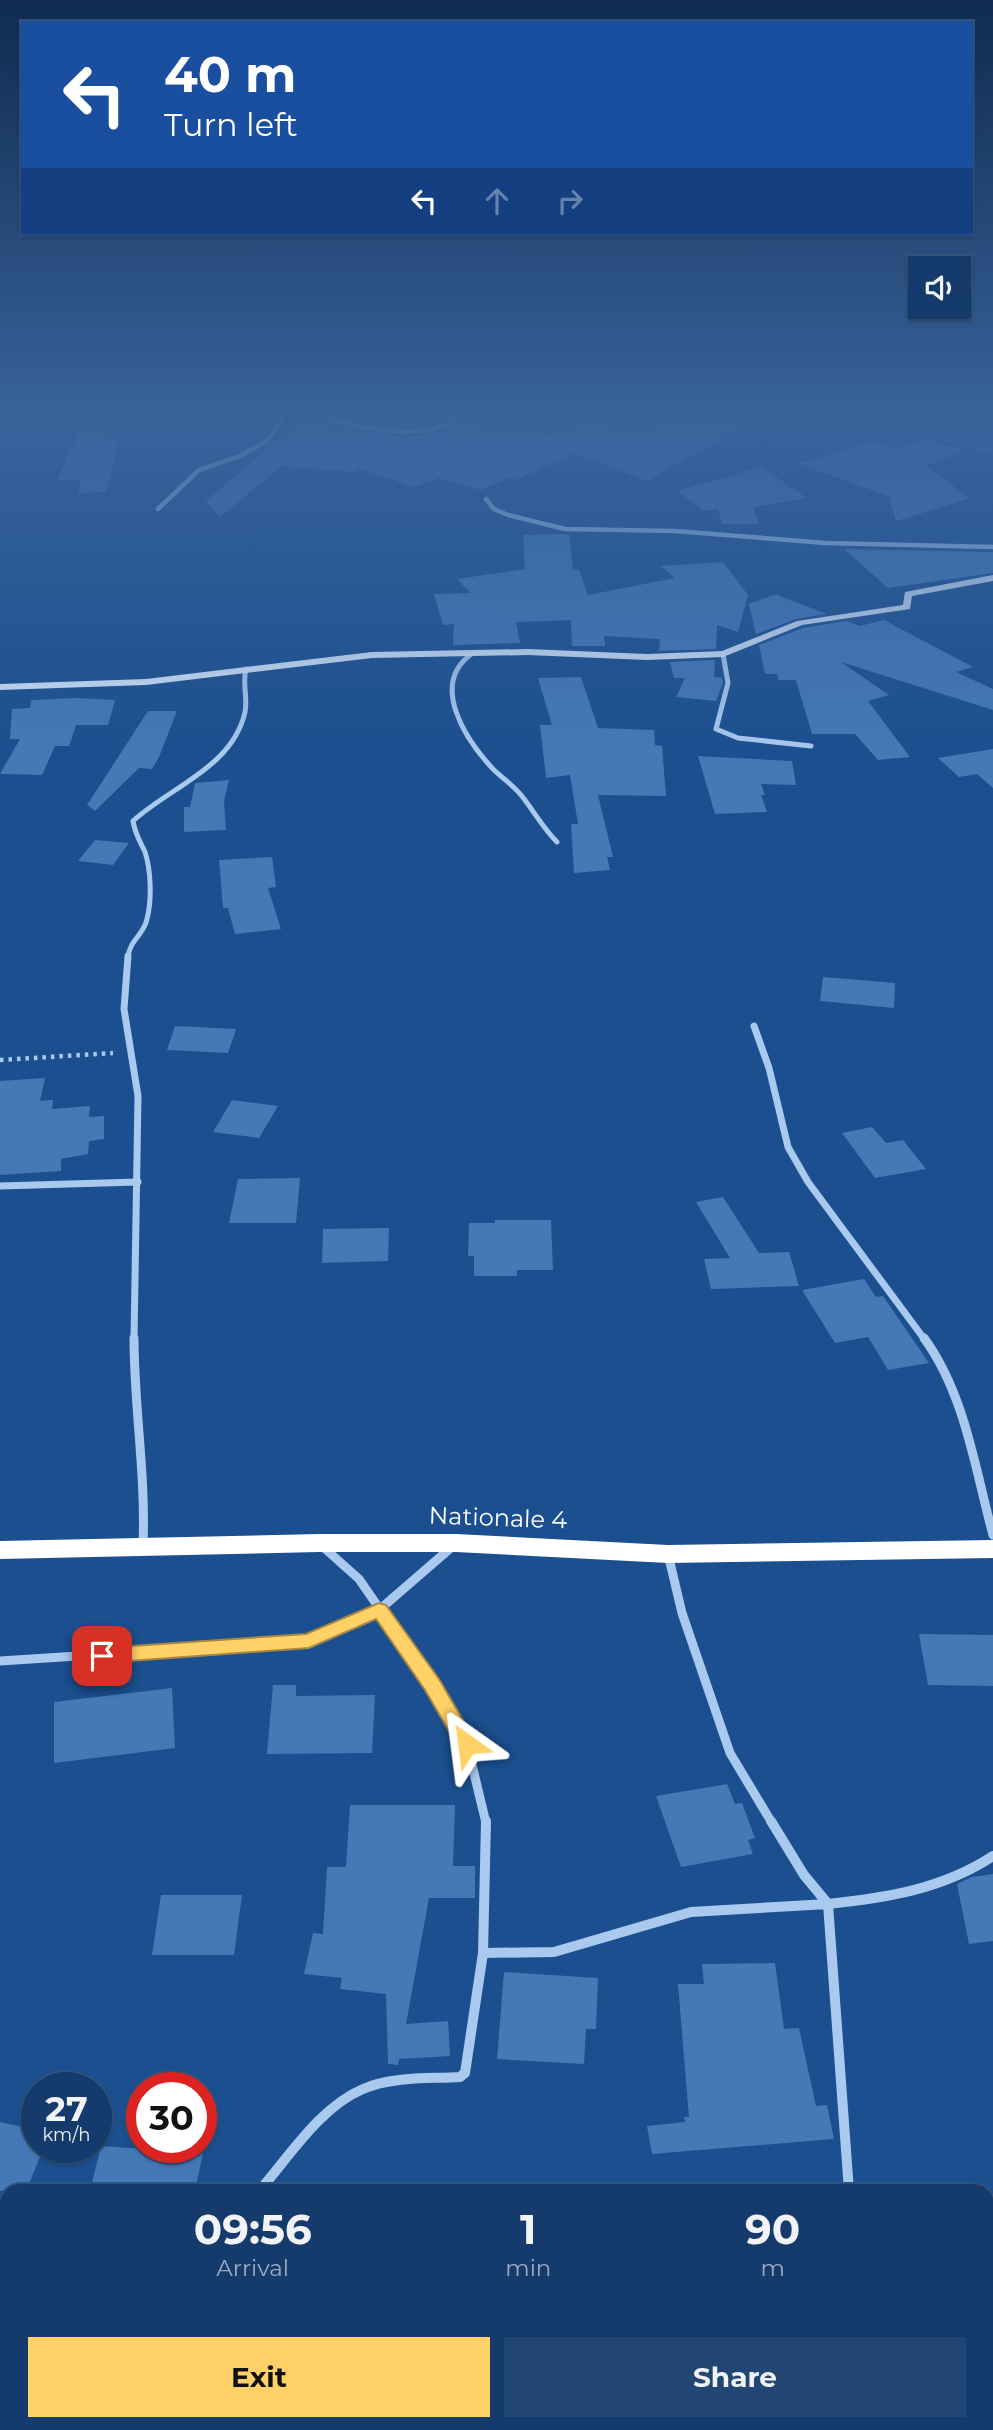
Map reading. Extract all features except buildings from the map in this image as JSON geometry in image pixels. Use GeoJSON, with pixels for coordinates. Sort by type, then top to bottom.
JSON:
{"type":"FeatureCollection","features":[{"type":"Feature","properties":{"kind":"highway","name":"Nationale 4"},"geometry":{"type":"LineString","coordinates":[[0,1550],[319,1543],[456,1543],[668,1554],[993,1549]]}},
{"type":"Feature","properties":{"kind":"street"},"geometry":{"type":"LineString","coordinates":[[554,526],[565,529],[675,531],[826,543],[993,547]]}},
{"type":"Feature","properties":{"kind":"street"},"geometry":{"type":"LineString","coordinates":[[0,687],[146,682],[360,656],[473,653],[647,657],[723,654],[800,623],[907,607],[908,594],[993,578]]}},
{"type":"Feature","properties":{"kind":"street"},"geometry":{"type":"LineString","coordinates":[[473,653],[467,657],[451,683],[450,694],[459,721],[492,768],[520,793],[540,825],[557,842]]}},
{"type":"Feature","properties":{"kind":"street"},"geometry":{"type":"LineString","coordinates":[[723,654],[728,683],[716,729],[738,738],[811,746]]}},
{"type":"Feature","properties":{"kind":"street"},"geometry":{"type":"LineString","coordinates":[[143,1545],[145,1491],[135,1373],[138,1096],[124,1009],[127,987],[126,960],[135,933],[147,923],[150,900],[145,853],[135,835],[133,821],[145,809],[225,751],[245,713],[247,704],[241,681],[246,670]]}},
{"type":"Feature","properties":{"kind":"street"},"geometry":{"type":"LineString","coordinates":[[754,1026],[769,1068],[788,1147],[808,1182],[941,1362],[953,1390],[993,1535]]}},
{"type":"Feature","properties":{"kind":"street"},"geometry":{"type":"LineString","coordinates":[[0,1186],[138,1182]]}},
{"type":"Feature","properties":{"kind":"street"},"geometry":{"type":"LineString","coordinates":[[265,2184],[326,2117],[361,2090],[380,2084],[460,2077],[466,2073],[483,1953],[486,1814],[467,1744],[432,1685],[359,1579],[319,1543]]}},
{"type":"Feature","properties":{"kind":"street"},"geometry":{"type":"LineString","coordinates":[[0,1661],[309,1641],[379,1610],[456,1543]]}},
{"type":"Feature","properties":{"kind":"street"},"geometry":{"type":"LineString","coordinates":[[668,1554],[682,1613],[730,1753],[804,1875],[828,1904],[848,2184]]}},
{"type":"Feature","properties":{"kind":"street"},"geometry":{"type":"LineString","coordinates":[[483,1953],[513,1955],[554,1952],[691,1912],[828,1904],[908,1892],[979,1867],[993,1856]]}},
{"type":"Feature","properties":{"kind":"path"},"geometry":{"type":"LineString","coordinates":[[0,1060],[88,1053],[132,1056]]}},
{"type":"Feature","properties":{"kind":"route"},"geometry":{"type":"LineString","coordinates":[[102,1656],[309,1641],[379,1610],[432,1685],[467,1744]]}}]}
